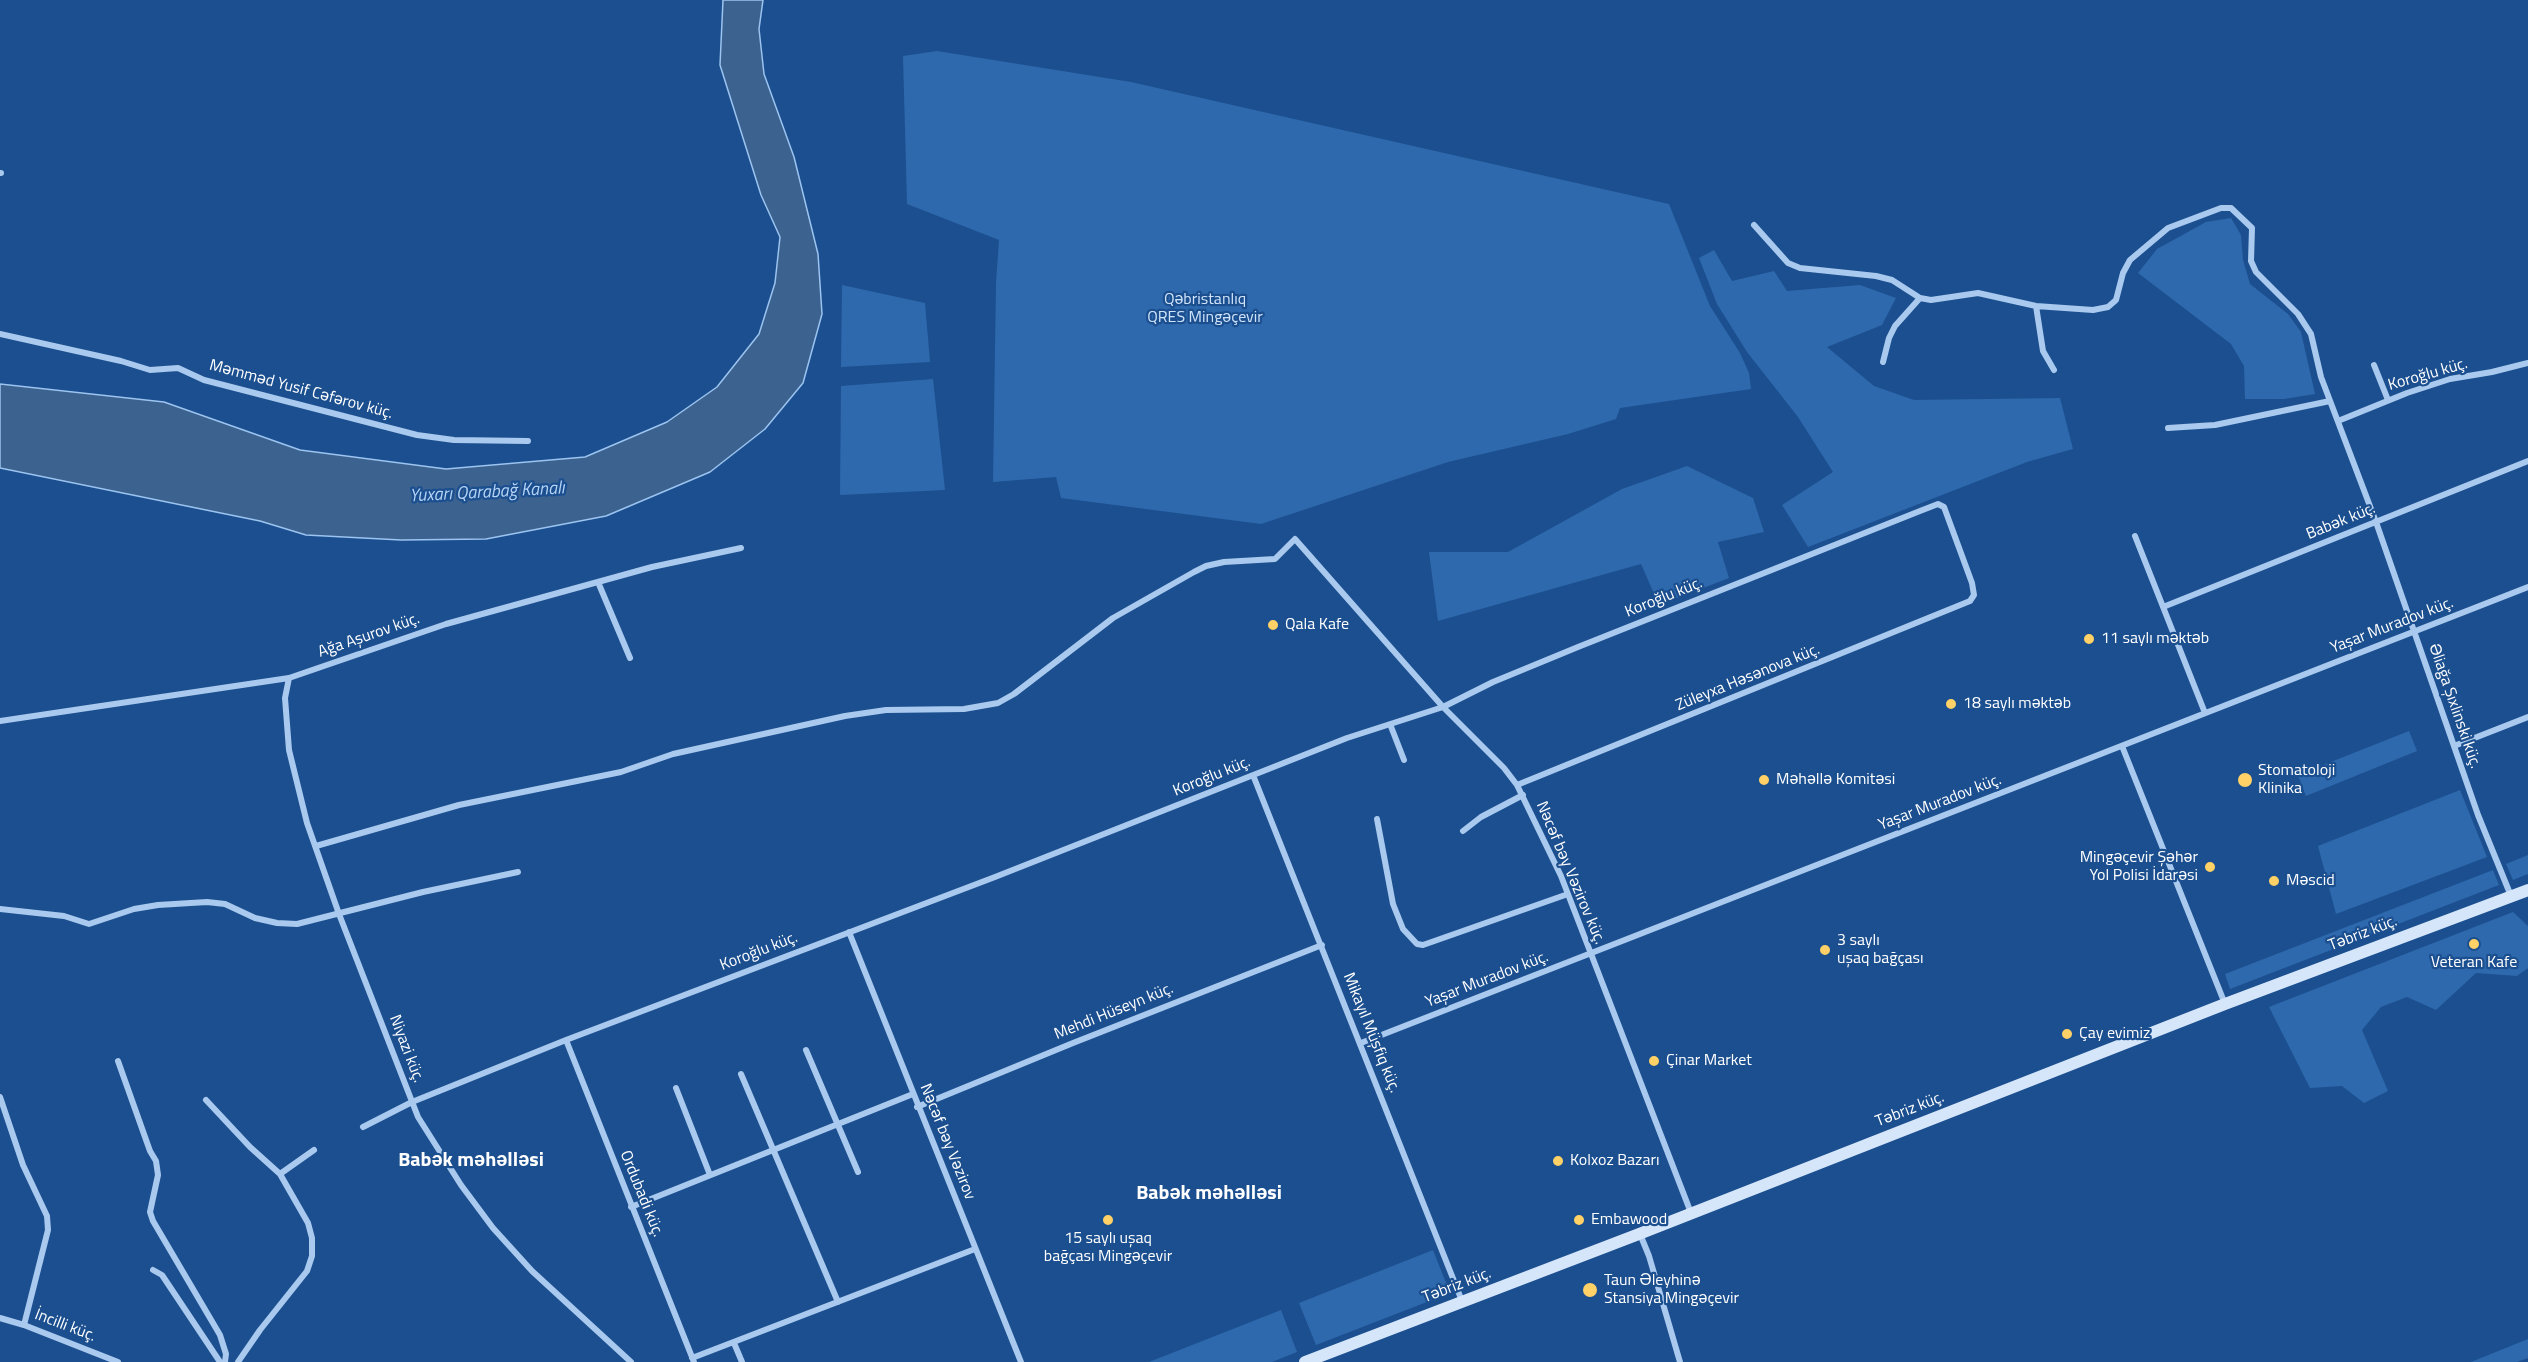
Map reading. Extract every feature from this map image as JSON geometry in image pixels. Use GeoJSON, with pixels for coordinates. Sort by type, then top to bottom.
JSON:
{"type":"FeatureCollection","features":[{"type":"Feature","properties":{"kind":"main road","name":"Təbriz küç."},"geometry":{"type":"LineString","coordinates":[[1305,1362],[1640,1234],[2225,1004],[2528,890]]}},
{"type":"Feature","properties":{"kind":"street","name":"Əliağa Şıxlinski küç."},"geometry":{"type":"LineString","coordinates":[[2036,306],[2093,310],[2108,306],[2116,300],[2123,273],[2130,260],[2145,245],[2168,228],[2221,208],[2231,208],[2252,228],[2251,261],[2256,272],[2305,323],[2311,334],[2315,360],[2376,522],[2454,746],[2511,896]]}},
{"type":"Feature","properties":{"kind":"street"},"geometry":{"type":"LineString","coordinates":[[1754,225],[1788,263],[1800,268],[1876,276],[1892,280],[1920,298],[1930,300],[1978,293],[2036,306],[2043,351],[2054,370]]}},
{"type":"Feature","properties":{"kind":"street"},"geometry":{"type":"LineString","coordinates":[[1883,362],[1889,338],[1895,326],[1920,298]]}},
{"type":"Feature","properties":{"kind":"street","name":"Məmməd Yusif Cəfərov küç."},"geometry":{"type":"LineString","coordinates":[[0,334],[121,361],[150,370],[178,368],[204,380],[417,435],[454,440],[528,441]]}},
{"type":"Feature","properties":{"kind":"street","name":"Koroğlu küç."},"geometry":{"type":"LineString","coordinates":[[2338,422],[2388,400],[2450,379],[2528,363]]}},
{"type":"Feature","properties":{"kind":"street"},"geometry":{"type":"LineString","coordinates":[[2374,365],[2388,400]]}},
{"type":"Feature","properties":{"kind":"street"},"geometry":{"type":"LineString","coordinates":[[2168,428],[2215,425],[2330,402]]}},
{"type":"Feature","properties":{"kind":"street","name":"Babək küç."},"geometry":{"type":"LineString","coordinates":[[2163,607],[2528,461]]}},
{"type":"Feature","properties":{"kind":"street","name":"Koroğlu küç."},"geometry":{"type":"LineString","coordinates":[[363,1127],[412,1102],[566,1040],[1253,775],[1390,724],[1443,707],[1493,682],[1578,647],[1938,504],[1944,507],[1972,583]]}},
{"type":"Feature","properties":{"kind":"street"},"geometry":{"type":"LineString","coordinates":[[2135,536],[2205,713]]}},
{"type":"Feature","properties":{"kind":"street","name":"Nəcəf bəy Vəzirov küç."},"geometry":{"type":"LineString","coordinates":[[316,846],[459,805],[621,772],[673,754],[845,716],[886,710],[964,709],[998,703],[1014,694],[1113,618],[1194,572],[1206,566],[1224,562],[1275,559],[1295,539],[1443,707],[1504,768],[1523,795],[1568,894],[1691,1214]]}},
{"type":"Feature","properties":{"kind":"street","name":"Ağa Aşurov küç."},"geometry":{"type":"LineString","coordinates":[[0,721],[289,678],[446,624],[652,567],[741,548]]}},
{"type":"Feature","properties":{"kind":"street"},"geometry":{"type":"LineString","coordinates":[[598,582],[630,658]]}},
{"type":"Feature","properties":{"kind":"street","name":"Züleyxa Həsənova küç."},"geometry":{"type":"LineString","coordinates":[[1517,785],[1970,601],[1974,595],[1972,583]]}},
{"type":"Feature","properties":{"kind":"street","name":"Yaşar Muradov küç."},"geometry":{"type":"LineString","coordinates":[[1361,1043],[2528,587]]}},
{"type":"Feature","properties":{"kind":"street","name":"Niyazi küç."},"geometry":{"type":"LineString","coordinates":[[289,678],[285,698],[289,750],[316,846],[339,914],[412,1102],[432,1141],[493,1228],[532,1270],[631,1362]]}},
{"type":"Feature","properties":{"kind":"street"},"geometry":{"type":"LineString","coordinates":[[2454,746],[2528,717]]}},
{"type":"Feature","properties":{"kind":"street"},"geometry":{"type":"LineString","coordinates":[[1390,724],[1404,760]]}},
{"type":"Feature","properties":{"kind":"street"},"geometry":{"type":"LineString","coordinates":[[2122,746],[2225,1004]]}},
{"type":"Feature","properties":{"kind":"street","name":"Mikayıl Müşfiq küç."},"geometry":{"type":"LineString","coordinates":[[1253,775],[1462,1302]]}},
{"type":"Feature","properties":{"kind":"street"},"geometry":{"type":"LineString","coordinates":[[1463,831],[1481,817],[1523,795]]}},
{"type":"Feature","properties":{"kind":"street"},"geometry":{"type":"LineString","coordinates":[[1377,819],[1393,904],[1403,929],[1417,944],[1423,945],[1568,894]]}},
{"type":"Feature","properties":{"kind":"street"},"geometry":{"type":"LineString","coordinates":[[0,909],[64,916],[89,924],[134,909],[207,902],[225,904],[249,916],[277,923],[297,924],[423,892],[518,872]]}},
{"type":"Feature","properties":{"kind":"street","name":"Nəcəf bəy Vəzirov"},"geometry":{"type":"LineString","coordinates":[[849,932],[917,1107],[1021,1362]]}},
{"type":"Feature","properties":{"kind":"street","name":"Mehdi Hüseyn küç."},"geometry":{"type":"LineString","coordinates":[[917,1107],[1322,945]]}},
{"type":"Feature","properties":{"kind":"street","name":"Ordubadi küç."},"geometry":{"type":"LineString","coordinates":[[566,1040],[693,1360],[975,1249]]}},
{"type":"Feature","properties":{"kind":"street"},"geometry":{"type":"LineString","coordinates":[[806,1050],[858,1172]]}},
{"type":"Feature","properties":{"kind":"street"},"geometry":{"type":"LineString","coordinates":[[118,1061],[145,1140],[156,1161],[158,1175],[150,1212],[153,1221],[220,1335],[226,1354],[225,1362]]}},
{"type":"Feature","properties":{"kind":"street"},"geometry":{"type":"LineString","coordinates":[[741,1074],[838,1302]]}},
{"type":"Feature","properties":{"kind":"street"},"geometry":{"type":"LineString","coordinates":[[676,1088],[710,1175]]}},
{"type":"Feature","properties":{"kind":"street"},"geometry":{"type":"LineString","coordinates":[[631,1207],[913,1094]]}},
{"type":"Feature","properties":{"kind":"street"},"geometry":{"type":"LineString","coordinates":[[0,1097],[23,1165],[47,1216],[48,1230],[24,1325]]}},
{"type":"Feature","properties":{"kind":"street"},"geometry":{"type":"LineString","coordinates":[[206,1100],[250,1148],[280,1174],[289,1186],[311,1231],[312,1256],[307,1271],[260,1330],[238,1362]]}},
{"type":"Feature","properties":{"kind":"street"},"geometry":{"type":"LineString","coordinates":[[280,1174],[314,1150]]}},
{"type":"Feature","properties":{"kind":"street"},"geometry":{"type":"LineString","coordinates":[[1640,1234],[1649,1256],[1680,1362]]}},
{"type":"Feature","properties":{"kind":"street"},"geometry":{"type":"LineString","coordinates":[[153,1270],[162,1275],[220,1362]]}},
{"type":"Feature","properties":{"kind":"street","name":"İncilli küç."},"geometry":{"type":"LineString","coordinates":[[0,1318],[24,1325],[118,1362]]}},
{"type":"Feature","properties":{"kind":"street"},"geometry":{"type":"LineString","coordinates":[[734,1343],[742,1362]]}},
{"type":"Feature","properties":{"kind":"green space","name":"Qəbristanlıq QRES Mingəçevir"},"geometry":{"type":"Polygon","coordinates":[[[937,51],[1131,82],[1669,204],[1710,306],[1740,353],[1749,373],[1751,389],[1620,408],[1616,419],[1568,434],[1448,462],[1261,524],[1061,498],[1056,477],[993,482],[996,283],[999,240],[907,204],[903,56],[937,51]]]}},
{"type":"Feature","properties":{"kind":"green space"},"geometry":{"type":"Polygon","coordinates":[[[2231,218],[2241,235],[2243,260],[2250,284],[2288,314],[2301,332],[2315,394],[2284,399],[2245,399],[2244,366],[2231,344],[2138,273],[2157,249],[2206,222],[2231,218]]]}},
{"type":"Feature","properties":{"kind":"green space"},"geometry":{"type":"Polygon","coordinates":[[[1714,250],[1732,281],[1774,271],[1787,291],[1860,285],[1896,298],[1882,325],[1827,347],[1874,386],[1914,400],[2060,398],[2073,449],[2027,462],[1808,547],[1782,505],[1833,472],[1798,417],[1747,352],[1717,304],[1699,258],[1714,250]]]}},
{"type":"Feature","properties":{"kind":"green space"},"geometry":{"type":"Polygon","coordinates":[[[842,285],[925,303],[930,362],[841,367],[842,285]]]}},
{"type":"Feature","properties":{"kind":"green space"},"geometry":{"type":"Polygon","coordinates":[[[933,379],[945,490],[840,495],[841,386],[933,379]]]}},
{"type":"Feature","properties":{"kind":"green space"},"geometry":{"type":"Polygon","coordinates":[[[1687,466],[1753,498],[1764,532],[1718,542],[1729,578],[1659,605],[1641,564],[1438,621],[1429,552],[1508,552],[1622,489],[1687,466]]]}},
{"type":"Feature","properties":{"kind":"green space"},"geometry":{"type":"Polygon","coordinates":[[[2409,731],[2417,751],[2306,796],[2298,775],[2409,731]]]}},
{"type":"Feature","properties":{"kind":"green space"},"geometry":{"type":"Polygon","coordinates":[[[2460,790],[2487,857],[2336,914],[2318,846],[2460,790]]]}},
{"type":"Feature","properties":{"kind":"green space"},"geometry":{"type":"Polygon","coordinates":[[[2528,855],[2528,874],[2513,880],[2506,864],[2528,855]]]}},
{"type":"Feature","properties":{"kind":"green space"},"geometry":{"type":"Polygon","coordinates":[[[2493,870],[2499,885],[2230,989],[2225,974],[2493,870]]]}},
{"type":"Feature","properties":{"kind":"green space"},"geometry":{"type":"Polygon","coordinates":[[[2513,912],[2528,926],[2528,968],[2517,976],[2476,973],[2436,1010],[2407,997],[2381,1007],[2362,1030],[2388,1091],[2364,1103],[2342,1086],[2310,1088],[2269,1007],[2513,912]]]}},
{"type":"Feature","properties":{"kind":"green space"},"geometry":{"type":"Polygon","coordinates":[[[1433,1250],[1450,1293],[1316,1345],[1299,1303],[1433,1250]]]}},
{"type":"Feature","properties":{"kind":"green space"},"geometry":{"type":"Polygon","coordinates":[[[1281,1310],[1297,1352],[1272,1362],[1149,1362],[1281,1310]]]}},
{"type":"Feature","properties":{"kind":"green space"},"geometry":{"type":"Polygon","coordinates":[[[2528,1339],[2528,1358],[2517,1362],[2471,1362],[2528,1339]]]}},
{"type":"Feature","properties":{"kind":"water","name":"Yuxarı Qarabağ Kanalı"},"geometry":{"type":"Polygon","coordinates":[[[723,0],[763,0],[759,29],[764,74],[794,157],[818,254],[822,314],[803,383],[765,429],[710,472],[606,516],[486,539],[401,540],[306,535],[260,521],[0,468],[0,384],[164,402],[300,450],[446,469],[585,457],[667,422],[717,387],[759,334],[775,283],[780,237],[761,195],[720,65],[723,0]]]}},
{"type":"Feature","properties":{"kind":"place","name":"Qala Kafe"},"geometry":{"type":"Point","coordinates":[1273,625]}},
{"type":"Feature","properties":{"kind":"place","name":"11 saylı məktəb"},"geometry":{"type":"Point","coordinates":[2089,639]}},
{"type":"Feature","properties":{"kind":"place","name":"18 saylı məktəb"},"geometry":{"type":"Point","coordinates":[1951,704]}},
{"type":"Feature","properties":{"kind":"place","name":"Məhəllə Komitəsi"},"geometry":{"type":"Point","coordinates":[1764,780]}},
{"type":"Feature","properties":{"kind":"place","name":"Stomatoloji Klinika"},"geometry":{"type":"Point","coordinates":[2245,780]}},
{"type":"Feature","properties":{"kind":"place","name":"Mingəçevir Şəhər Yol Polisi İdarəsi"},"geometry":{"type":"Point","coordinates":[2210,867]}},
{"type":"Feature","properties":{"kind":"place","name":"Məscid"},"geometry":{"type":"Point","coordinates":[2274,881]}},
{"type":"Feature","properties":{"kind":"place","name":"Veteran Kafe"},"geometry":{"type":"Point","coordinates":[2474,944]}},
{"type":"Feature","properties":{"kind":"place","name":"3 saylı uşaq bağçası"},"geometry":{"type":"Point","coordinates":[1825,950]}},
{"type":"Feature","properties":{"kind":"place","name":"Çay evimiz"},"geometry":{"type":"Point","coordinates":[2067,1034]}},
{"type":"Feature","properties":{"kind":"place","name":"Çinar Market"},"geometry":{"type":"Point","coordinates":[1654,1061]}},
{"type":"Feature","properties":{"kind":"place","name":"Kolxoz Bazarı"},"geometry":{"type":"Point","coordinates":[1558,1161]}},
{"type":"Feature","properties":{"kind":"place","name":"15 saylı uşaq bağçası Mingəçevir"},"geometry":{"type":"Point","coordinates":[1108,1220]}},
{"type":"Feature","properties":{"kind":"place","name":"Embawood"},"geometry":{"type":"Point","coordinates":[1579,1220]}},
{"type":"Feature","properties":{"kind":"place","name":"Taun Əleyhinə Stansiya Mingəçevir"},"geometry":{"type":"Point","coordinates":[1590,1290]}},
{"type":"Feature","properties":{"kind":"district","name":"Babək məhəlləsi"},"geometry":{"type":"Point","coordinates":[471,1161]}},
{"type":"Feature","properties":{"kind":"district","name":"Babək məhəlləsi"},"geometry":{"type":"Point","coordinates":[1209,1194]}}]}
